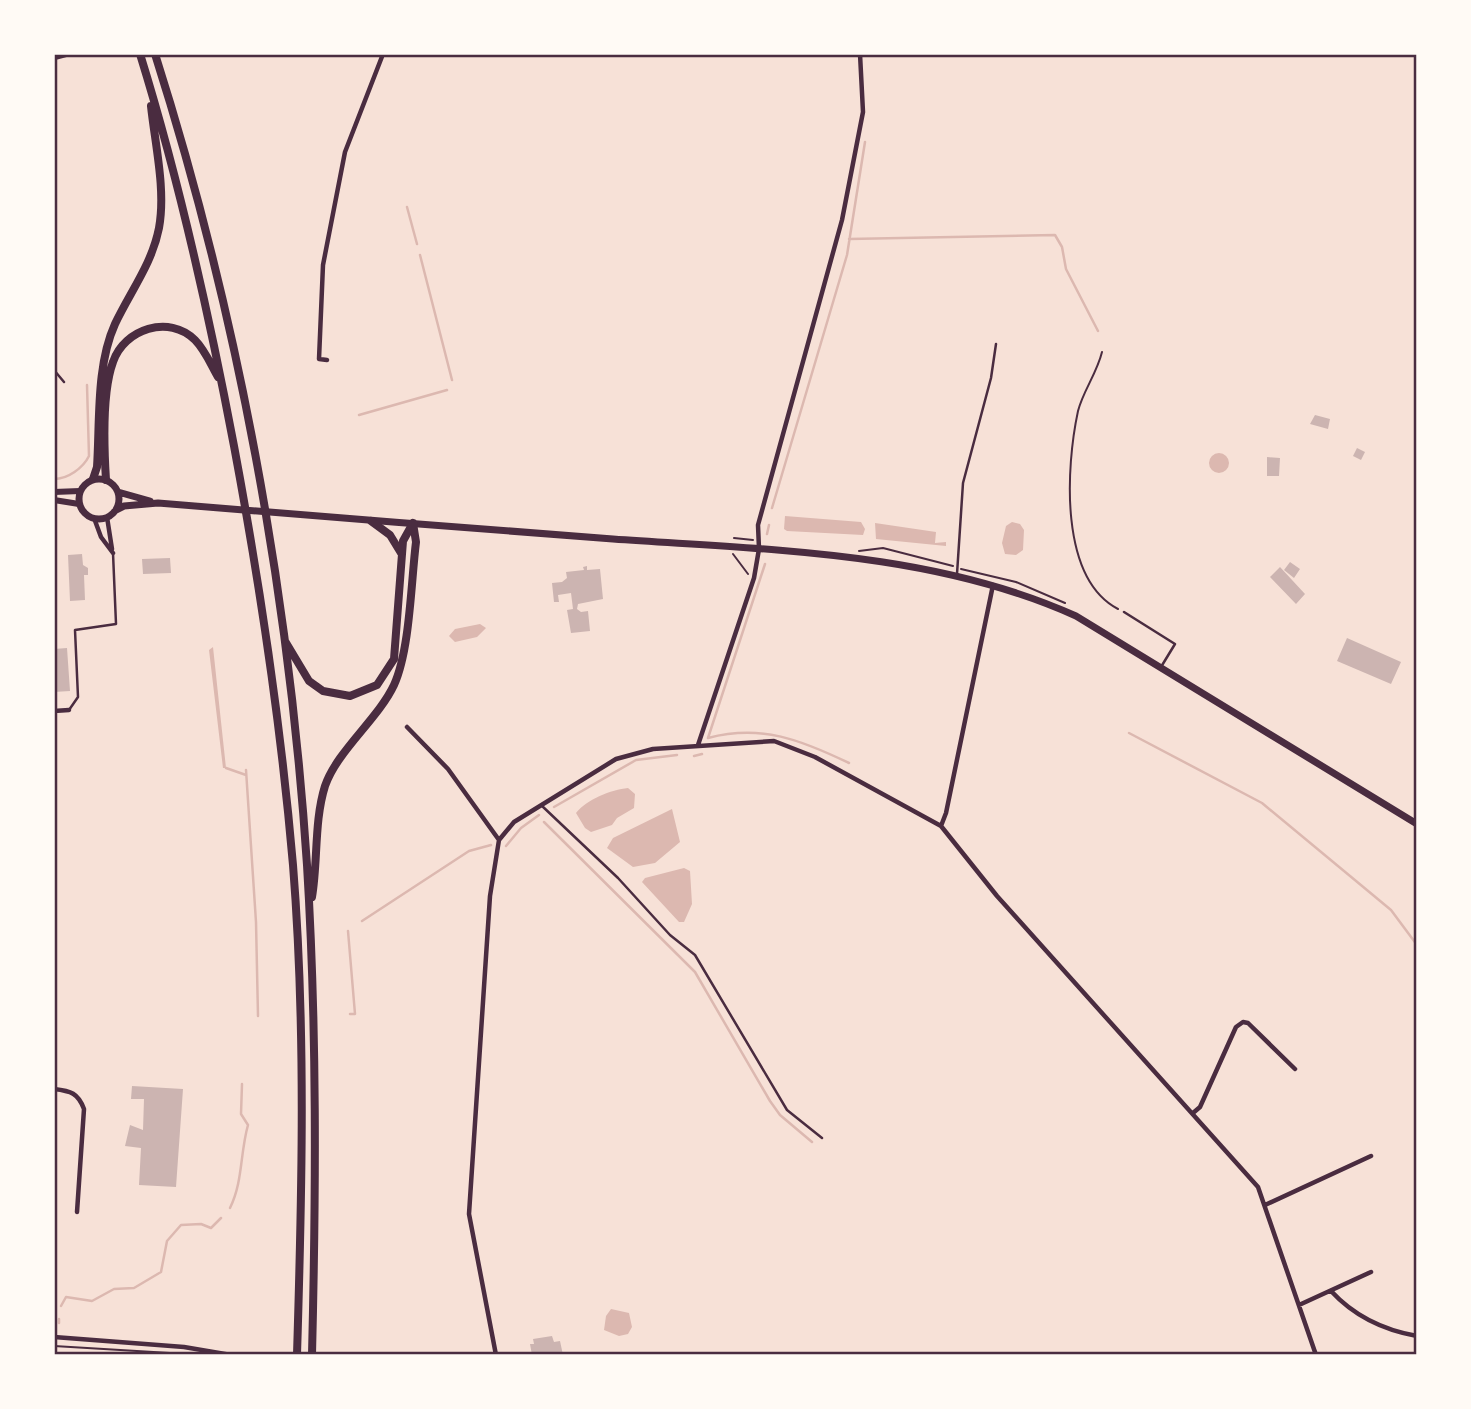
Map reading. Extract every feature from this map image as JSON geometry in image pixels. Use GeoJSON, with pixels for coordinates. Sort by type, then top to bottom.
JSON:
{"type":"FeatureCollection","features":[{"type":"Feature","properties":{"kind":"highway"},"geometry":{"type":"LineString","coordinates":[[141,57],[197,259],[249,532],[275,706],[293,880],[301,1074],[297,1353]]}},
{"type":"Feature","properties":{"kind":"highway"},"geometry":{"type":"LineString","coordinates":[[156,57],[213,267],[268,533],[283,636],[302,813],[309,914],[316,1178],[312,1355]]}},
{"type":"Feature","properties":{"kind":"highway"},"geometry":{"type":"LineString","coordinates":[[93,479],[97,467],[107,348],[115,324],[151,255],[159,226],[160,200],[149,82]]}},
{"type":"Feature","properties":{"kind":"highway"},"geometry":{"type":"LineString","coordinates":[[106,480],[109,380],[113,362],[122,345],[137,333],[154,327],[180,330],[195,340],[222,382]]}},
{"type":"Feature","properties":{"kind":"highway"},"geometry":{"type":"LineString","coordinates":[[371,521],[390,535],[402,555]]}},
{"type":"Feature","properties":{"kind":"highway"},"geometry":{"type":"LineString","coordinates":[[283,636],[309,681],[323,691],[350,696],[377,685],[394,659],[405,533],[413,523]]}},
{"type":"Feature","properties":{"kind":"highway"},"geometry":{"type":"LineString","coordinates":[[309,914],[326,785],[382,705],[394,685],[401,665],[416,542],[413,523]]}},
{"type":"Feature","properties":{"kind":"main road"},"geometry":{"type":"LineString","coordinates":[[54,492],[80,491],[93,479],[106,480],[118,492],[158,503]]}},
{"type":"Feature","properties":{"kind":"main road"},"geometry":{"type":"LineString","coordinates":[[80,491],[79,504],[85,513],[94,519],[107,517],[124,506],[158,503],[759,549],[958,572],[1017,590],[1076,616],[1417,824]]}},
{"type":"Feature","properties":{"kind":"main road"},"geometry":{"type":"LineString","coordinates":[[116,510],[118,492]]}},
{"type":"Feature","properties":{"kind":"main road"},"geometry":{"type":"LineString","coordinates":[[54,500],[79,504]]}},
{"type":"Feature","properties":{"kind":"street"},"geometry":{"type":"LineString","coordinates":[[54,58],[69,54]]}},
{"type":"Feature","properties":{"kind":"street"},"geometry":{"type":"LineString","coordinates":[[327,360],[319,359],[323,265],[345,152],[383,54]]}},
{"type":"Feature","properties":{"kind":"street"},"geometry":{"type":"LineString","coordinates":[[698,745],[754,581],[759,549],[758,525],[845,207],[863,112],[860,54]]}},
{"type":"Feature","properties":{"kind":"street"},"geometry":{"type":"LineString","coordinates":[[107,517],[113,554]]}},
{"type":"Feature","properties":{"kind":"street"},"geometry":{"type":"LineString","coordinates":[[94,519],[101,537],[113,554]]}},
{"type":"Feature","properties":{"kind":"street"},"geometry":{"type":"LineString","coordinates":[[941,826],[946,813],[993,584]]}},
{"type":"Feature","properties":{"kind":"street"},"geometry":{"type":"LineString","coordinates":[[54,711],[69,710]]}},
{"type":"Feature","properties":{"kind":"street"},"geometry":{"type":"LineString","coordinates":[[407,727],[448,769],[499,839]]}},
{"type":"Feature","properties":{"kind":"street"},"geometry":{"type":"LineString","coordinates":[[496,1355],[469,1214],[490,896],[499,839],[514,822],[616,759],[653,749],[774,741],[815,757],[941,826],[997,896],[1258,1187],[1316,1355]]}},
{"type":"Feature","properties":{"kind":"street"},"geometry":{"type":"LineString","coordinates":[[1193,1113],[1203,1101],[1236,1027],[1243,1022],[1248,1023],[1294,1069]]}},
{"type":"Feature","properties":{"kind":"street"},"geometry":{"type":"LineString","coordinates":[[54,1089],[69,1091],[80,1097],[84,1110],[77,1212]]}},
{"type":"Feature","properties":{"kind":"street"},"geometry":{"type":"LineString","coordinates":[[1265,1205],[1371,1156]]}},
{"type":"Feature","properties":{"kind":"street"},"geometry":{"type":"LineString","coordinates":[[1299,1305],[1371,1272]]}},
{"type":"Feature","properties":{"kind":"street"},"geometry":{"type":"LineString","coordinates":[[1331,1291],[1363,1318],[1417,1336]]}},
{"type":"Feature","properties":{"kind":"street"},"geometry":{"type":"LineString","coordinates":[[54,1337],[184,1347],[232,1355]]}},
{"type":"Feature","properties":{"kind":"lane"},"geometry":{"type":"LineString","coordinates":[[958,572],[963,482],[992,378],[996,344]]}},
{"type":"Feature","properties":{"kind":"lane"},"geometry":{"type":"LineString","coordinates":[[54,370],[64,383]]}},
{"type":"Feature","properties":{"kind":"lane"},"geometry":{"type":"LineString","coordinates":[[69,710],[78,697],[75,630],[116,624],[113,554]]}},
{"type":"Feature","properties":{"kind":"lane"},"geometry":{"type":"LineString","coordinates":[[1124,612],[1175,644],[1161,667]]}},
{"type":"Feature","properties":{"kind":"lane"},"geometry":{"type":"LineString","coordinates":[[541,804],[618,878],[670,935],[695,955],[787,1110],[822,1138]]}},
{"type":"Feature","properties":{"kind":"path"},"geometry":{"type":"LineString","coordinates":[[1102,352],[1097,372],[1079,408],[1074,438],[1072,534],[1082,568],[1103,601],[1124,612]]}},
{"type":"Feature","properties":{"kind":"path"},"geometry":{"type":"LineString","coordinates":[[754,581],[735,559],[733,548],[734,538],[758,540]]}},
{"type":"Feature","properties":{"kind":"path"},"geometry":{"type":"LineString","coordinates":[[849,551],[883,548],[958,572],[1016,582],[1064,602]]}},
{"type":"Feature","properties":{"kind":"path"},"geometry":{"type":"LineString","coordinates":[[54,1346],[172,1353]]}},
{"type":"Feature","properties":{"kind":"shaded area"},"geometry":{"type":"Polygon","coordinates":[[[1219,453],[1226,456],[1229,463],[1226,470],[1219,473],[1212,470],[1209,463],[1212,456],[1219,453]]]}},
{"type":"Feature","properties":{"kind":"shaded area"},"geometry":{"type":"Polygon","coordinates":[[[785,516],[861,522],[865,529],[863,535],[787,531],[784,529],[785,516]]]}},
{"type":"Feature","properties":{"kind":"shaded area"},"geometry":{"type":"Polygon","coordinates":[[[1012,522],[1020,524],[1024,530],[1023,550],[1016,555],[1005,554],[1002,543],[1006,526],[1012,522]]]}},
{"type":"Feature","properties":{"kind":"shaded area"},"geometry":{"type":"Polygon","coordinates":[[[875,523],[936,532],[935,543],[946,542],[946,546],[876,539],[875,523]]]}},
{"type":"Feature","properties":{"kind":"shaded area"},"geometry":{"type":"Polygon","coordinates":[[[480,624],[486,628],[477,637],[455,642],[449,636],[455,629],[480,624]]]}},
{"type":"Feature","properties":{"kind":"shaded area"},"geometry":{"type":"Polygon","coordinates":[[[213,647],[226,768],[223,768],[209,650],[213,647]]]}},
{"type":"Feature","properties":{"kind":"shaded area"},"geometry":{"type":"Polygon","coordinates":[[[628,788],[635,794],[634,808],[617,818],[612,825],[591,832],[585,828],[576,813],[586,803],[628,788]]]}},
{"type":"Feature","properties":{"kind":"shaded area"},"geometry":{"type":"Polygon","coordinates":[[[672,809],[680,842],[655,863],[633,867],[607,848],[613,838],[672,809]]]}},
{"type":"Feature","properties":{"kind":"shaded area"},"geometry":{"type":"Polygon","coordinates":[[[684,868],[690,871],[692,904],[684,922],[679,922],[642,882],[645,878],[684,868]]]}},
{"type":"Feature","properties":{"kind":"shaded area"},"geometry":{"type":"Polygon","coordinates":[[[611,1309],[629,1313],[632,1327],[628,1334],[619,1336],[604,1330],[606,1316],[611,1309]]]}},
{"type":"Feature","properties":{"kind":"building"},"geometry":{"type":"Polygon","coordinates":[[[1315,415],[1330,419],[1328,429],[1310,424],[1315,415]]]}},
{"type":"Feature","properties":{"kind":"building"},"geometry":{"type":"Polygon","coordinates":[[[1357,448],[1365,452],[1361,460],[1353,456],[1357,448]]]}},
{"type":"Feature","properties":{"kind":"building"},"geometry":{"type":"Polygon","coordinates":[[[1267,457],[1280,458],[1279,476],[1267,476],[1267,457]]]}},
{"type":"Feature","properties":{"kind":"building"},"geometry":{"type":"Polygon","coordinates":[[[82,554],[83,565],[88,568],[88,575],[84,575],[85,600],[70,601],[68,555],[82,554]]]}},
{"type":"Feature","properties":{"kind":"building"},"geometry":{"type":"Polygon","coordinates":[[[170,558],[171,573],[143,574],[142,559],[170,558]]]}},
{"type":"Feature","properties":{"kind":"building"},"geometry":{"type":"Polygon","coordinates":[[[1290,562],[1300,569],[1294,578],[1284,570],[1290,562]]]}},
{"type":"Feature","properties":{"kind":"building"},"geometry":{"type":"Polygon","coordinates":[[[587,566],[587,570],[600,569],[603,599],[578,604],[577,609],[581,612],[588,611],[590,631],[571,633],[567,610],[573,609],[571,593],[558,595],[559,602],[554,602],[552,583],[562,582],[567,578],[566,572],[584,570],[583,567],[587,566]]]}},
{"type":"Feature","properties":{"kind":"building"},"geometry":{"type":"Polygon","coordinates":[[[1280,567],[1305,594],[1296,604],[1270,577],[1280,567]]]}},
{"type":"Feature","properties":{"kind":"building"},"geometry":{"type":"Polygon","coordinates":[[[1347,638],[1401,662],[1391,684],[1337,661],[1347,638]]]}},
{"type":"Feature","properties":{"kind":"building"},"geometry":{"type":"Polygon","coordinates":[[[67,648],[70,691],[54,692],[54,649],[67,648]]]}},
{"type":"Feature","properties":{"kind":"building"},"geometry":{"type":"Polygon","coordinates":[[[132,1086],[183,1089],[176,1187],[139,1185],[141,1148],[125,1146],[130,1125],[143,1130],[144,1099],[131,1099],[132,1086]]]}},
{"type":"Feature","properties":{"kind":"building"},"geometry":{"type":"Polygon","coordinates":[[[552,1336],[554,1342],[560,1341],[563,1355],[532,1355],[530,1344],[534,1344],[533,1339],[552,1336]]]}},
{"type":"Feature","properties":{"kind":"waterway"},"geometry":{"type":"LineString","coordinates":[[772,508],[847,255],[865,142]]}},
{"type":"Feature","properties":{"kind":"waterway"},"geometry":{"type":"LineString","coordinates":[[407,207],[417,244]]}},
{"type":"Feature","properties":{"kind":"waterway"},"geometry":{"type":"LineString","coordinates":[[849,239],[1055,235],[1062,247],[1066,269],[1098,331]]}},
{"type":"Feature","properties":{"kind":"waterway"},"geometry":{"type":"LineString","coordinates":[[420,255],[452,380]]}},
{"type":"Feature","properties":{"kind":"waterway"},"geometry":{"type":"LineString","coordinates":[[54,479],[74,472],[89,456],[87,385]]}},
{"type":"Feature","properties":{"kind":"waterway"},"geometry":{"type":"LineString","coordinates":[[359,415],[447,390]]}},
{"type":"Feature","properties":{"kind":"waterway"},"geometry":{"type":"LineString","coordinates":[[767,534],[769,525]]}},
{"type":"Feature","properties":{"kind":"waterway"},"geometry":{"type":"LineString","coordinates":[[708,738],[765,564]]}},
{"type":"Feature","properties":{"kind":"waterway"},"geometry":{"type":"LineString","coordinates":[[708,738],[746,733],[781,737],[814,747],[849,763]]}},
{"type":"Feature","properties":{"kind":"waterway"},"geometry":{"type":"LineString","coordinates":[[1129,733],[1262,803],[1391,910],[1417,945]]}},
{"type":"Feature","properties":{"kind":"waterway"},"geometry":{"type":"LineString","coordinates":[[694,756],[702,754]]}},
{"type":"Feature","properties":{"kind":"waterway"},"geometry":{"type":"LineString","coordinates":[[554,807],[636,760],[677,755]]}},
{"type":"Feature","properties":{"kind":"waterway"},"geometry":{"type":"LineString","coordinates":[[226,768],[246,775]]}},
{"type":"Feature","properties":{"kind":"waterway"},"geometry":{"type":"LineString","coordinates":[[246,770],[256,922],[258,1016]]}},
{"type":"Feature","properties":{"kind":"waterway"},"geometry":{"type":"LineString","coordinates":[[506,846],[521,828],[539,815]]}},
{"type":"Feature","properties":{"kind":"waterway"},"geometry":{"type":"LineString","coordinates":[[544,822],[695,972],[770,1101],[780,1115],[812,1142]]}},
{"type":"Feature","properties":{"kind":"waterway"},"geometry":{"type":"LineString","coordinates":[[362,921],[469,851],[491,845]]}},
{"type":"Feature","properties":{"kind":"waterway"},"geometry":{"type":"LineString","coordinates":[[348,931],[355,1014],[350,1014]]}},
{"type":"Feature","properties":{"kind":"waterway"},"geometry":{"type":"LineString","coordinates":[[230,1208],[237,1188],[248,1125],[241,1114],[242,1084]]}},
{"type":"Feature","properties":{"kind":"waterway"},"geometry":{"type":"LineString","coordinates":[[61,1306],[66,1297],[92,1301],[114,1289],[134,1288],[161,1272],[167,1241],[181,1225],[201,1224],[211,1228],[221,1218]]}}]}
